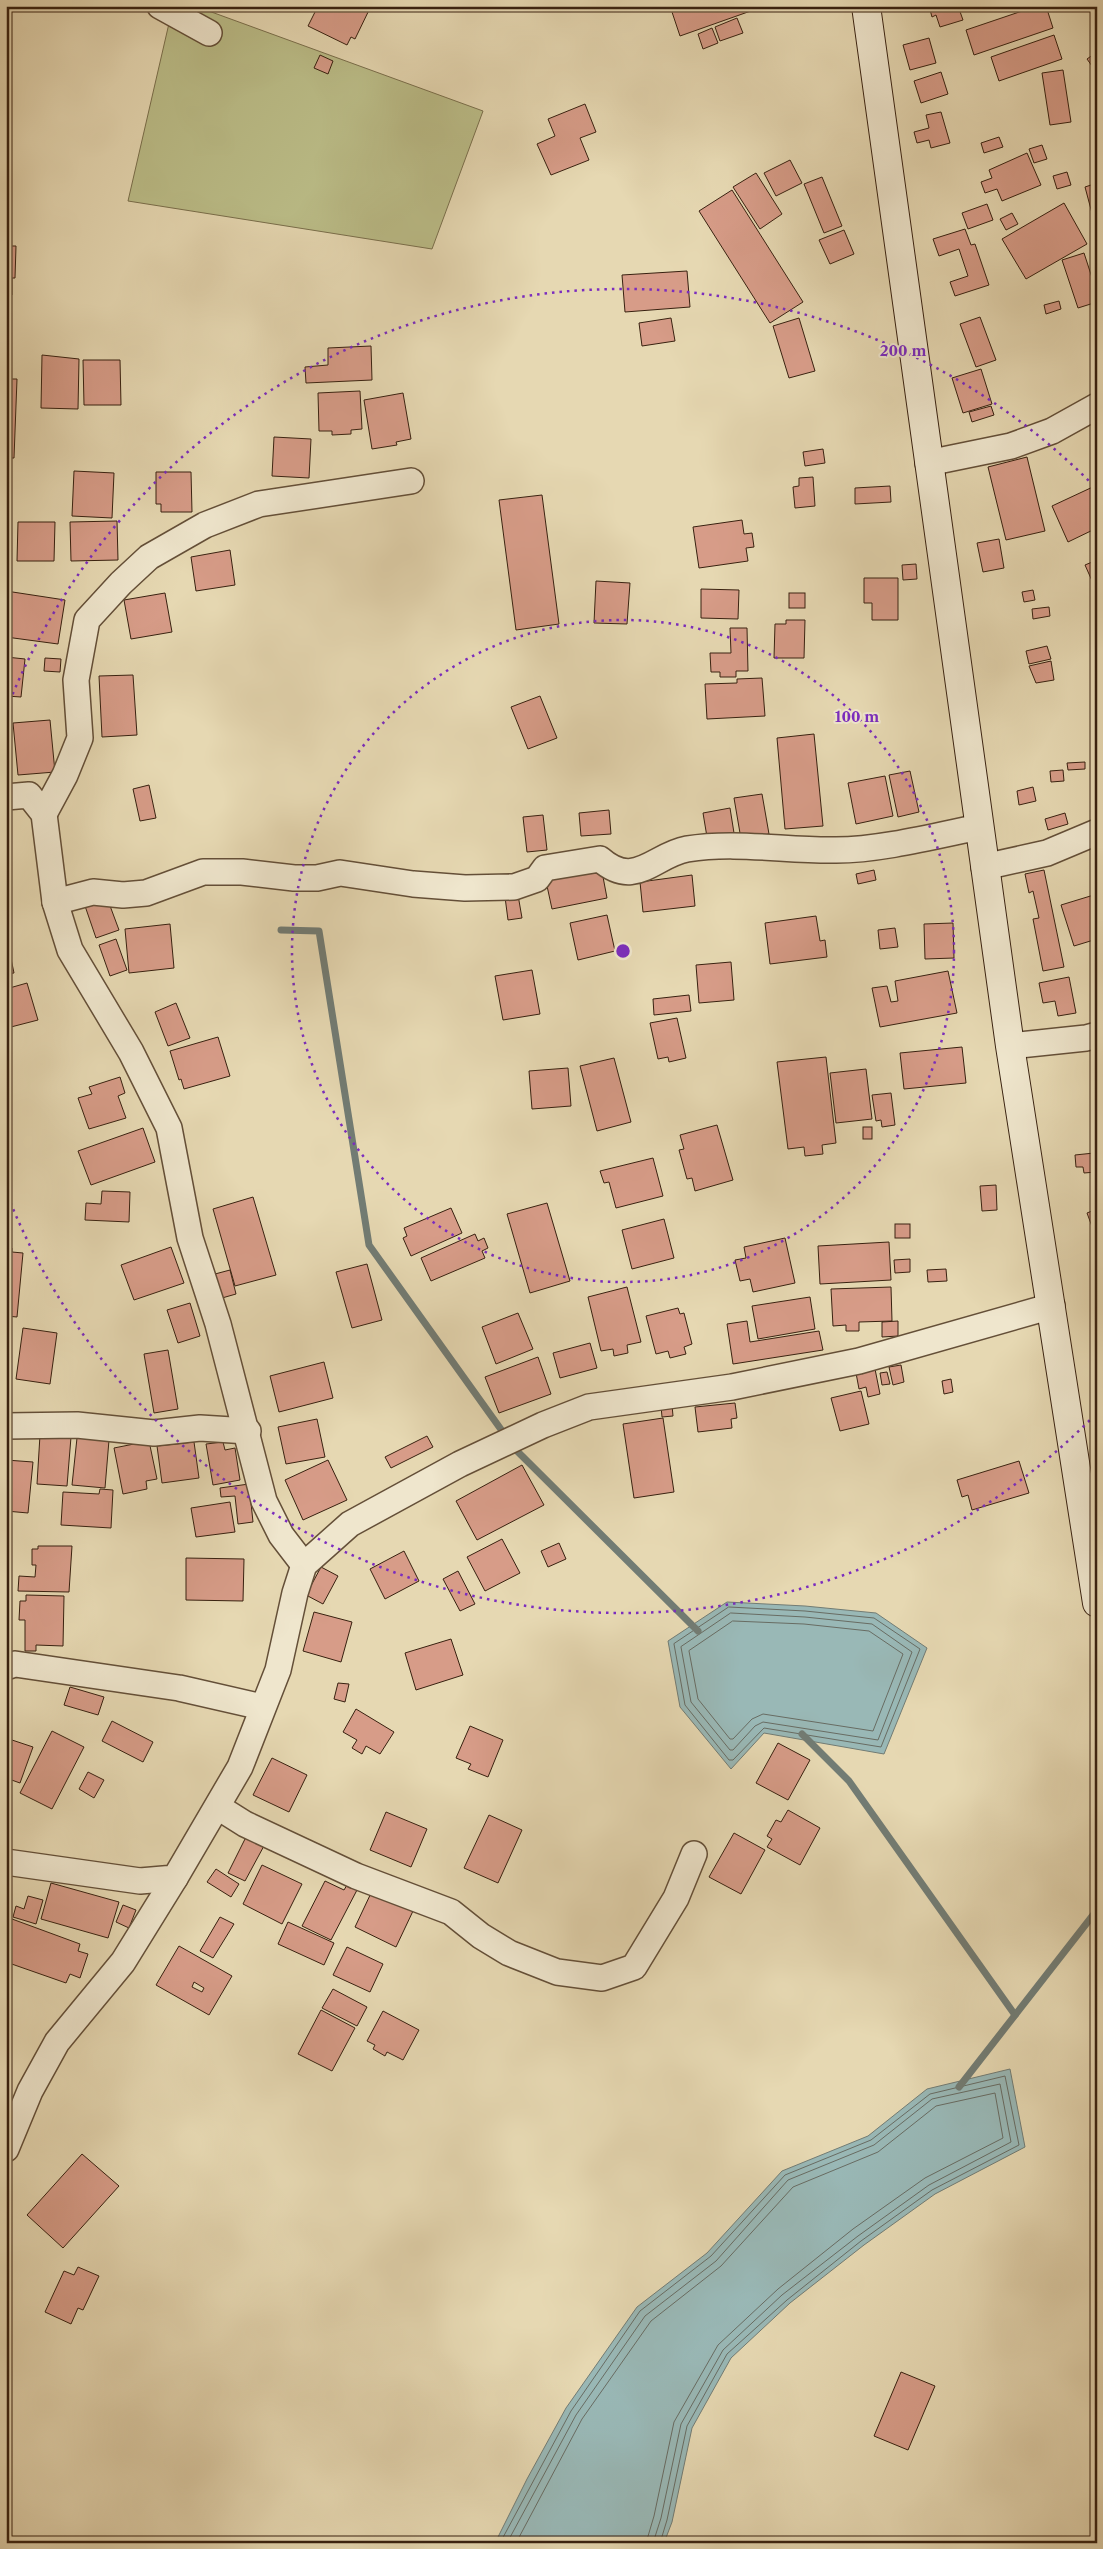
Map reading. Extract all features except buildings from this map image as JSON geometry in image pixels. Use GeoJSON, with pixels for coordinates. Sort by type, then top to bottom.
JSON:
{"type":"FeatureCollection","features":[{"type":"Feature","properties":{"kind":"main road"},"geometry":{"type":"LineString","coordinates":[[866,6],[984,867],[1097,1603]]}},
{"type":"Feature","properties":{"kind":"street"},"geometry":{"type":"LineString","coordinates":[[160,6],[209,33]]}},
{"type":"Feature","properties":{"kind":"street"},"geometry":{"type":"LineString","coordinates":[[928,462],[1011,446],[1052,431],[1097,406]]}},
{"type":"Feature","properties":{"kind":"street"},"geometry":{"type":"LineString","coordinates":[[44,814],[65,775],[80,738],[76,680],[87,620],[120,583],[149,557],[205,525],[259,504],[411,481]]}},
{"type":"Feature","properties":{"kind":"street"},"geometry":{"type":"LineString","coordinates":[[6,797],[29,796],[44,814],[55,902],[70,950],[132,1052],[169,1128],[190,1238],[218,1324],[248,1431],[264,1501],[281,1535],[304,1565]]}},
{"type":"Feature","properties":{"kind":"street"},"geometry":{"type":"LineString","coordinates":[[55,902],[94,892],[123,896],[146,893],[203,872],[242,872],[294,878],[316,878],[340,873],[414,884],[465,888],[514,887],[537,879],[545,868],[600,859],[610,868],[624,872],[643,870],[686,849],[725,847],[838,850],[910,841],[979,827]]}},
{"type":"Feature","properties":{"kind":"street"},"geometry":{"type":"LineString","coordinates":[[984,867],[1046,853],[1097,832]]}},
{"type":"Feature","properties":{"kind":"street"},"geometry":{"type":"LineString","coordinates":[[1010,1046],[1086,1038],[1097,1035]]}},
{"type":"Feature","properties":{"kind":"street"},"geometry":{"type":"LineString","coordinates":[[6,2149],[30,2091],[57,2042],[124,1962],[218,1807],[240,1767],[278,1670],[295,1593],[304,1565],[350,1524],[460,1464],[542,1425],[589,1407],[732,1387],[859,1361],[1052,1306]]}},
{"type":"Feature","properties":{"kind":"street"},"geometry":{"type":"LineString","coordinates":[[6,1426],[77,1425],[154,1433],[200,1428],[248,1431]]}},
{"type":"Feature","properties":{"kind":"street"},"geometry":{"type":"LineString","coordinates":[[6,1666],[15,1664],[179,1688],[262,1707]]}},
{"type":"Feature","properties":{"kind":"street"},"geometry":{"type":"LineString","coordinates":[[218,1807],[245,1824],[356,1876],[451,1912],[481,1936],[508,1953],[557,1972],[602,1978],[634,1967],[676,1898],[694,1854]]}},
{"type":"Feature","properties":{"kind":"street"},"geometry":{"type":"LineString","coordinates":[[6,1862],[140,1881],[175,1878]]}},
{"type":"Feature","properties":{"kind":"green space"},"geometry":{"type":"Polygon","coordinates":[[[173,6],[195,6],[483,111],[432,249],[128,201],[173,6]]]}},
{"type":"Feature","properties":{"kind":"water"},"geometry":{"type":"Polygon","coordinates":[[[727,1602],[805,1606],[876,1613],[927,1648],[884,1754],[764,1733],[731,1769],[680,1707],[668,1641],[727,1602]]]}},
{"type":"Feature","properties":{"kind":"water"},"geometry":{"type":"Polygon","coordinates":[[[1010,2069],[1025,2147],[935,2194],[864,2245],[790,2303],[731,2358],[692,2428],[672,2522],[664,2543],[495,2543],[566,2408],[637,2307],[707,2253],[782,2171],[868,2136],[927,2089],[1010,2069]]]}},
{"type":"Feature","properties":{"kind":"waterway"},"geometry":{"type":"LineString","coordinates":[[281,930],[319,931],[369,1245],[515,1449],[698,1631]]}},
{"type":"Feature","properties":{"kind":"waterway"},"geometry":{"type":"LineString","coordinates":[[802,1734],[849,1781],[1015,2015]]}},
{"type":"Feature","properties":{"kind":"waterway"},"geometry":{"type":"LineString","coordinates":[[959,2087],[1097,1910]]}}]}
